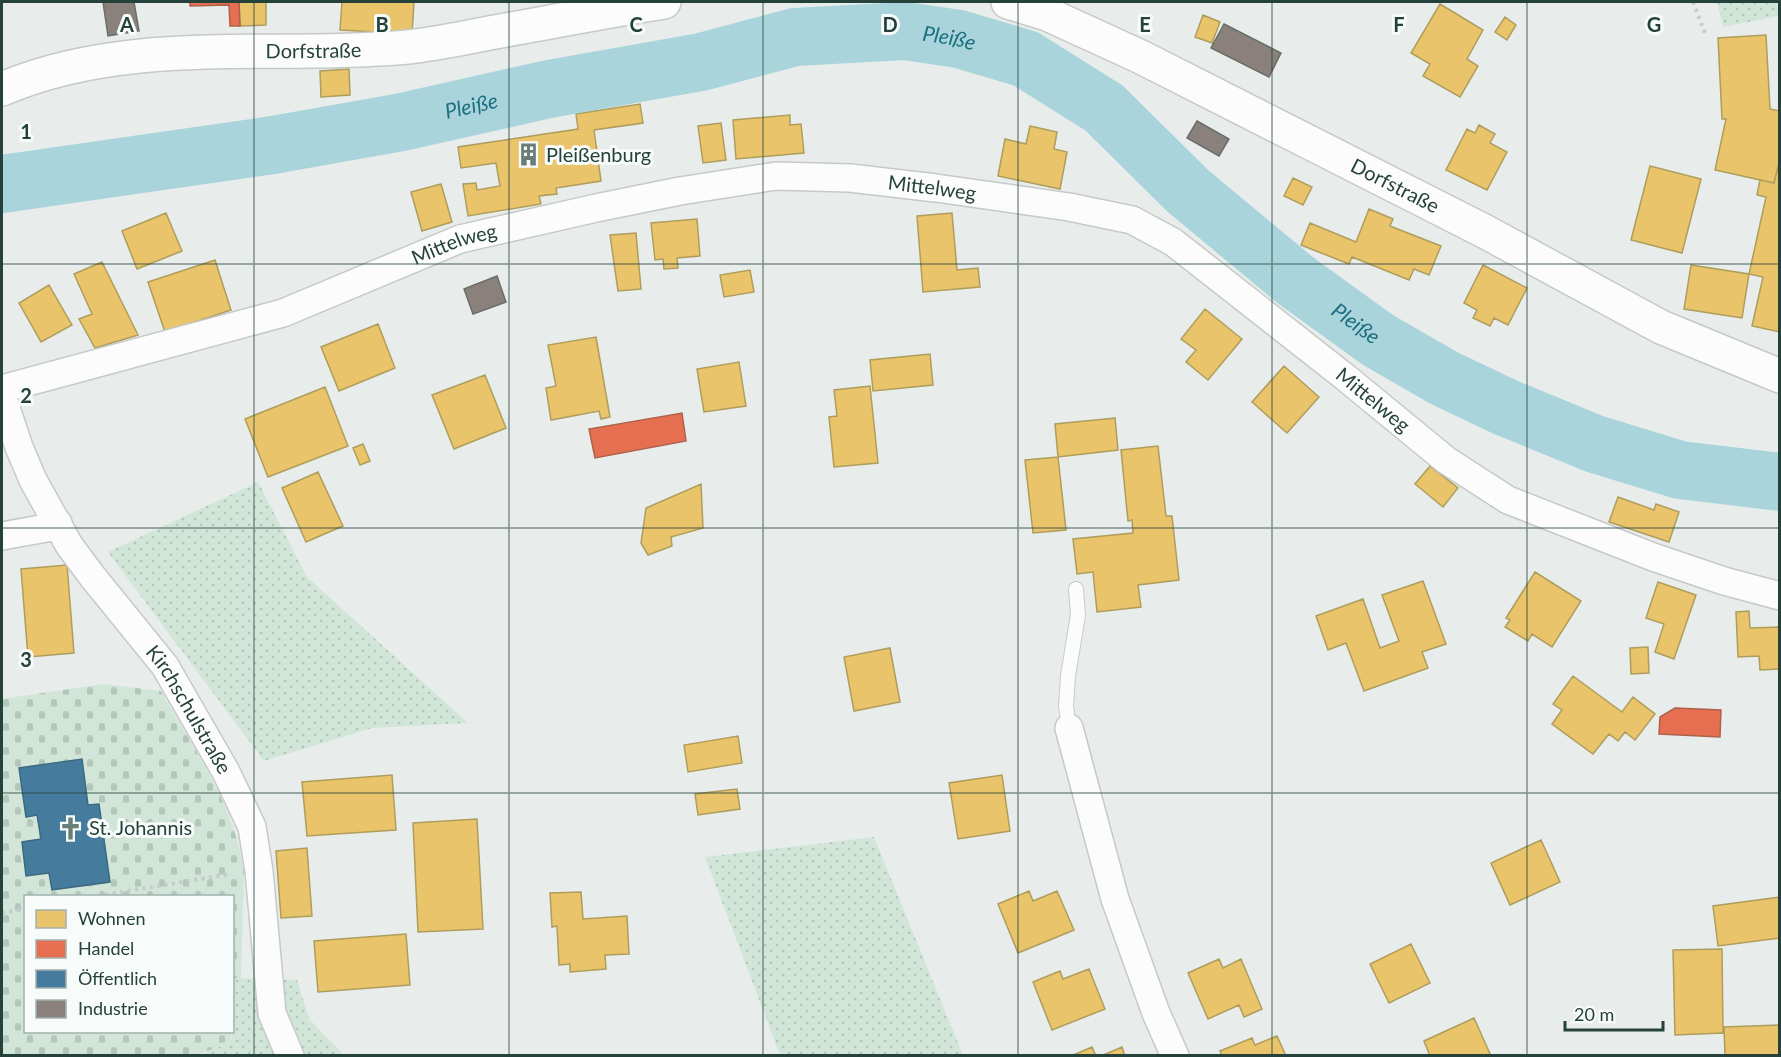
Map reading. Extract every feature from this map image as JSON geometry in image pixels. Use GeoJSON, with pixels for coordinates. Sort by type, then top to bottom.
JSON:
{"type":"FeatureCollection","features":[{"type":"Feature","properties":{"kind":"street","name":"Dorfstraße"},"geometry":{"type":"LineString","coordinates":[[2,89],[27,78],[84,64],[204,51],[335,51],[398,48],[664,2]]}},
{"type":"Feature","properties":{"kind":"street","name":"Dorfstraße"},"geometry":{"type":"LineString","coordinates":[[1008,2],[1047,14],[1141,57],[1484,231],[1661,327],[1779,376]]}},
{"type":"Feature","properties":{"kind":"street","name":"Mittelweg"},"geometry":{"type":"LineString","coordinates":[[2,388],[284,313],[460,239],[596,208],[680,191],[776,176],[850,178],[936,188],[1069,207],[1132,220],[1173,243],[1345,377],[1446,460],[1508,500],[1653,557],[1724,581],[1779,596]]}},
{"type":"Feature","properties":{"kind":"street","name":"Kirchschulstraße"},"geometry":{"type":"LineString","coordinates":[[2,396],[33,480],[69,545],[165,666],[226,772],[252,827],[259,871],[272,1013],[290,1056]]}},
{"type":"Feature","properties":{"kind":"street"},"geometry":{"type":"LineString","coordinates":[[2,536],[58,524]]}},
{"type":"Feature","properties":{"kind":"street"},"geometry":{"type":"LineString","coordinates":[[1069,728],[1115,898],[1156,1013],[1175,1056]]}},
{"type":"Feature","properties":{"kind":"lane"},"geometry":{"type":"LineString","coordinates":[[1069,728],[1066,705],[1068,676],[1078,615],[1076,589]]}},
{"type":"Feature","properties":{"kind":"path"},"geometry":{"type":"LineString","coordinates":[[1693,2],[1706,36]]}},
{"type":"Feature","properties":{"kind":"path"},"geometry":{"type":"LineString","coordinates":[[110,895],[259,871]]}},
{"type":"Feature","properties":{"kind":"path"},"geometry":{"type":"LineString","coordinates":[[2,913],[24,909]]}},
{"type":"Feature","properties":{"kind":"green space"},"geometry":{"type":"Polygon","coordinates":[[[1717,2],[1779,2],[1779,16],[1723,27],[1717,2]]]}},
{"type":"Feature","properties":{"kind":"green space"},"geometry":{"type":"Polygon","coordinates":[[[258,482],[307,577],[468,723],[372,728],[264,761],[108,552],[258,482]]]}},
{"type":"Feature","properties":{"kind":"green space"},"geometry":{"type":"Polygon","coordinates":[[[103,684],[161,691],[222,800],[232,823],[244,872],[241,978],[234,978],[234,895],[24,895],[24,1033],[231,1033],[232,1041],[198,1055],[2,1055],[2,699],[103,684]]]}},
{"type":"Feature","properties":{"kind":"green space"},"geometry":{"type":"Polygon","coordinates":[[[874,837],[963,1055],[780,1055],[705,857],[874,837]]]}},
{"type":"Feature","properties":{"kind":"green space"},"geometry":{"type":"Polygon","coordinates":[[[234,978],[297,980],[309,1019],[344,1055],[198,1056],[232,1041],[234,978]]]}},
{"type":"Feature","properties":{"kind":"building: Wohnen"},"geometry":{"type":"Polygon","coordinates":[[[239,2],[266,2],[266,25],[240,26],[239,2]]]}},
{"type":"Feature","properties":{"kind":"building: Wohnen"},"geometry":{"type":"Polygon","coordinates":[[[342,2],[414,2],[412,34],[340,30],[342,2]]]}},
{"type":"Feature","properties":{"kind":"building: Wohnen"},"geometry":{"type":"Polygon","coordinates":[[[1440,4],[1483,30],[1467,59],[1478,66],[1460,97],[1423,76],[1430,64],[1411,53],[1440,4]]]}},
{"type":"Feature","properties":{"kind":"building: Wohnen"},"geometry":{"type":"Polygon","coordinates":[[[1203,15],[1220,22],[1212,43],[1195,37],[1203,15]]]}},
{"type":"Feature","properties":{"kind":"building: Wohnen"},"geometry":{"type":"Polygon","coordinates":[[[1505,17],[1516,25],[1507,40],[1495,32],[1505,17]]]}},
{"type":"Feature","properties":{"kind":"building: Wohnen"},"geometry":{"type":"Polygon","coordinates":[[[1766,35],[1770,109],[1780,111],[1780,159],[1774,183],[1715,170],[1726,119],[1722,119],[1718,38],[1766,35]]]}},
{"type":"Feature","properties":{"kind":"building: Wohnen"},"geometry":{"type":"Polygon","coordinates":[[[349,69],[350,95],[321,97],[320,71],[349,69]]]}},
{"type":"Feature","properties":{"kind":"building: Wohnen","name":"Pleißenburg"},"geometry":{"type":"Polygon","coordinates":[[[640,104],[643,123],[594,130],[601,181],[556,188],[557,194],[539,196],[541,204],[468,216],[463,184],[476,183],[477,190],[500,186],[496,163],[461,168],[458,147],[578,129],[576,114],[640,104]]]}},
{"type":"Feature","properties":{"kind":"building: Wohnen"},"geometry":{"type":"Polygon","coordinates":[[[790,115],[790,125],[801,124],[804,153],[736,159],[733,120],[790,115]]]}},
{"type":"Feature","properties":{"kind":"building: Wohnen"},"geometry":{"type":"Polygon","coordinates":[[[721,123],[726,160],[703,163],[698,126],[721,123]]]}},
{"type":"Feature","properties":{"kind":"building: Wohnen"},"geometry":{"type":"Polygon","coordinates":[[[1479,125],[1495,134],[1490,143],[1507,152],[1487,190],[1446,170],[1467,129],[1475,133],[1479,125]]]}},
{"type":"Feature","properties":{"kind":"building: Wohnen"},"geometry":{"type":"Polygon","coordinates":[[[1030,126],[1057,132],[1054,149],[1067,152],[1060,189],[998,176],[1005,139],[1026,144],[1030,126]]]}},
{"type":"Feature","properties":{"kind":"building: Wohnen"},"geometry":{"type":"Polygon","coordinates":[[[1650,166],[1701,179],[1682,253],[1631,240],[1650,166]]]}},
{"type":"Feature","properties":{"kind":"building: Wohnen"},"geometry":{"type":"Polygon","coordinates":[[[1778,167],[1780,167],[1780,332],[1752,326],[1763,277],[1749,274],[1766,197],[1757,195],[1760,180],[1774,183],[1778,167]]]}},
{"type":"Feature","properties":{"kind":"building: Wohnen"},"geometry":{"type":"Polygon","coordinates":[[[1293,178],[1312,187],[1303,205],[1284,196],[1293,178]]]}},
{"type":"Feature","properties":{"kind":"building: Wohnen"},"geometry":{"type":"Polygon","coordinates":[[[441,184],[452,222],[422,231],[411,192],[441,184]]]}},
{"type":"Feature","properties":{"kind":"building: Wohnen"},"geometry":{"type":"Polygon","coordinates":[[[1369,209],[1393,219],[1390,226],[1441,246],[1429,275],[1414,269],[1409,280],[1352,257],[1349,264],[1301,245],[1310,223],[1356,242],[1369,209]]]}},
{"type":"Feature","properties":{"kind":"building: Wohnen"},"geometry":{"type":"Polygon","coordinates":[[[166,213],[182,251],[137,269],[122,231],[166,213]]]}},
{"type":"Feature","properties":{"kind":"building: Wohnen"},"geometry":{"type":"Polygon","coordinates":[[[952,213],[957,270],[978,268],[980,287],[923,292],[917,216],[952,213]]]}},
{"type":"Feature","properties":{"kind":"building: Wohnen"},"geometry":{"type":"Polygon","coordinates":[[[697,219],[700,256],[677,258],[678,268],[664,269],[663,259],[655,260],[651,223],[697,219]]]}},
{"type":"Feature","properties":{"kind":"building: Wohnen"},"geometry":{"type":"Polygon","coordinates":[[[636,233],[641,289],[618,291],[610,235],[636,233]]]}},
{"type":"Feature","properties":{"kind":"building: Wohnen"},"geometry":{"type":"Polygon","coordinates":[[[215,260],[231,310],[165,332],[148,282],[215,260]]]}},
{"type":"Feature","properties":{"kind":"building: Wohnen"},"geometry":{"type":"Polygon","coordinates":[[[102,262],[138,335],[95,348],[79,319],[92,314],[74,274],[102,262]]]}},
{"type":"Feature","properties":{"kind":"building: Wohnen"},"geometry":{"type":"Polygon","coordinates":[[[1483,265],[1527,288],[1508,325],[1494,318],[1490,326],[1473,318],[1477,310],[1464,303],[1483,265]]]}},
{"type":"Feature","properties":{"kind":"building: Wohnen"},"geometry":{"type":"Polygon","coordinates":[[[1691,265],[1749,274],[1742,318],[1684,309],[1691,265]]]}},
{"type":"Feature","properties":{"kind":"building: Wohnen"},"geometry":{"type":"Polygon","coordinates":[[[750,270],[754,292],[724,297],[720,275],[750,270]]]}},
{"type":"Feature","properties":{"kind":"building: Wohnen"},"geometry":{"type":"Polygon","coordinates":[[[49,285],[72,325],[41,342],[19,303],[49,285]]]}},
{"type":"Feature","properties":{"kind":"building: Wohnen"},"geometry":{"type":"Polygon","coordinates":[[[1205,309],[1242,339],[1208,380],[1186,362],[1196,350],[1181,339],[1205,309]]]}},
{"type":"Feature","properties":{"kind":"building: Wohnen"},"geometry":{"type":"Polygon","coordinates":[[[378,324],[395,368],[339,391],[321,347],[378,324]]]}},
{"type":"Feature","properties":{"kind":"building: Wohnen"},"geometry":{"type":"Polygon","coordinates":[[[596,337],[610,417],[601,419],[599,411],[551,420],[546,388],[556,386],[548,345],[596,337]]]}},
{"type":"Feature","properties":{"kind":"building: Wohnen"},"geometry":{"type":"Polygon","coordinates":[[[930,354],[933,385],[873,391],[870,360],[930,354]]]}},
{"type":"Feature","properties":{"kind":"building: Wohnen"},"geometry":{"type":"Polygon","coordinates":[[[739,362],[746,406],[704,412],[697,369],[739,362]]]}},
{"type":"Feature","properties":{"kind":"building: Wohnen"},"geometry":{"type":"Polygon","coordinates":[[[1284,366],[1319,397],[1287,433],[1252,402],[1284,366]]]}},
{"type":"Feature","properties":{"kind":"building: Wohnen"},"geometry":{"type":"Polygon","coordinates":[[[485,375],[506,428],[454,449],[432,395],[485,375]]]}},
{"type":"Feature","properties":{"kind":"building: Wohnen"},"geometry":{"type":"Polygon","coordinates":[[[870,386],[878,463],[834,467],[829,417],[837,416],[834,390],[870,386]]]}},
{"type":"Feature","properties":{"kind":"building: Wohnen"},"geometry":{"type":"Polygon","coordinates":[[[325,387],[348,446],[268,477],[245,419],[325,387]]]}},
{"type":"Feature","properties":{"kind":"building: Wohnen"},"geometry":{"type":"Polygon","coordinates":[[[1115,418],[1118,450],[1058,457],[1055,424],[1115,418]]]}},
{"type":"Feature","properties":{"kind":"building: Wohnen"},"geometry":{"type":"Polygon","coordinates":[[[363,444],[370,461],[360,465],[353,448],[363,444]]]}},
{"type":"Feature","properties":{"kind":"building: Wohnen"},"geometry":{"type":"Polygon","coordinates":[[[1158,446],[1166,516],[1172,516],[1179,580],[1138,585],[1141,607],[1097,612],[1093,572],[1077,574],[1073,539],[1133,533],[1132,520],[1128,521],[1121,450],[1158,446]]]}},
{"type":"Feature","properties":{"kind":"building: Wohnen"},"geometry":{"type":"Polygon","coordinates":[[[1058,457],[1066,530],[1033,533],[1025,460],[1058,457]]]}},
{"type":"Feature","properties":{"kind":"building: Wohnen"},"geometry":{"type":"Polygon","coordinates":[[[1430,466],[1458,488],[1443,507],[1415,484],[1430,466]]]}},
{"type":"Feature","properties":{"kind":"building: Wohnen"},"geometry":{"type":"Polygon","coordinates":[[[318,472],[343,526],[306,542],[282,488],[318,472]]]}},
{"type":"Feature","properties":{"kind":"building: Wohnen"},"geometry":{"type":"Polygon","coordinates":[[[701,484],[703,528],[671,537],[672,546],[648,555],[641,543],[646,508],[701,484]]]}},
{"type":"Feature","properties":{"kind":"building: Wohnen"},"geometry":{"type":"Polygon","coordinates":[[[1618,497],[1654,510],[1656,504],[1679,512],[1669,542],[1609,522],[1618,497]]]}},
{"type":"Feature","properties":{"kind":"building: Wohnen"},"geometry":{"type":"Polygon","coordinates":[[[67,565],[74,653],[28,657],[21,569],[67,565]]]}},
{"type":"Feature","properties":{"kind":"building: Wohnen"},"geometry":{"type":"Polygon","coordinates":[[[1535,572],[1581,601],[1552,647],[1532,634],[1528,641],[1505,627],[1510,620],[1506,618],[1535,572]]]}},
{"type":"Feature","properties":{"kind":"building: Wohnen"},"geometry":{"type":"Polygon","coordinates":[[[1423,581],[1446,644],[1422,652],[1428,668],[1364,691],[1346,643],[1328,650],[1316,616],[1363,599],[1380,648],[1399,641],[1382,595],[1423,581]]]}},
{"type":"Feature","properties":{"kind":"building: Wohnen"},"geometry":{"type":"Polygon","coordinates":[[[1658,582],[1696,595],[1674,659],[1655,652],[1664,624],[1646,618],[1658,582]]]}},
{"type":"Feature","properties":{"kind":"building: Wohnen"},"geometry":{"type":"Polygon","coordinates":[[[1749,611],[1750,628],[1780,627],[1780,669],[1760,670],[1759,656],[1738,657],[1736,612],[1749,611]]]}},
{"type":"Feature","properties":{"kind":"building: Wohnen"},"geometry":{"type":"Polygon","coordinates":[[[1648,647],[1649,673],[1631,674],[1630,648],[1648,647]]]}},
{"type":"Feature","properties":{"kind":"building: Wohnen"},"geometry":{"type":"Polygon","coordinates":[[[890,648],[900,702],[854,711],[844,657],[890,648]]]}},
{"type":"Feature","properties":{"kind":"building: Wohnen"},"geometry":{"type":"Polygon","coordinates":[[[1573,676],[1622,712],[1633,697],[1655,714],[1635,740],[1625,732],[1618,741],[1609,734],[1593,754],[1552,724],[1562,710],[1553,704],[1573,676]]]}},
{"type":"Feature","properties":{"kind":"building: Wohnen"},"geometry":{"type":"Polygon","coordinates":[[[738,736],[742,763],[688,772],[684,745],[738,736]]]}},
{"type":"Feature","properties":{"kind":"building: Wohnen"},"geometry":{"type":"Polygon","coordinates":[[[392,775],[396,830],[307,836],[302,782],[392,775]]]}},
{"type":"Feature","properties":{"kind":"building: Wohnen"},"geometry":{"type":"Polygon","coordinates":[[[1002,775],[1010,831],[958,839],[949,783],[1002,775]]]}},
{"type":"Feature","properties":{"kind":"building: Wohnen"},"geometry":{"type":"Polygon","coordinates":[[[737,789],[740,809],[698,815],[695,794],[737,789]]]}},
{"type":"Feature","properties":{"kind":"building: Wohnen"},"geometry":{"type":"Polygon","coordinates":[[[477,819],[483,929],[418,932],[413,823],[477,819]]]}},
{"type":"Feature","properties":{"kind":"building: Wohnen"},"geometry":{"type":"Polygon","coordinates":[[[1541,840],[1560,882],[1510,905],[1491,863],[1541,840]]]}},
{"type":"Feature","properties":{"kind":"building: Wohnen"},"geometry":{"type":"Polygon","coordinates":[[[307,848],[312,916],[281,918],[276,851],[307,848]]]}},
{"type":"Feature","properties":{"kind":"building: Wohnen"},"geometry":{"type":"Polygon","coordinates":[[[1029,891],[1033,901],[1057,891],[1074,930],[1018,953],[998,904],[1029,891]]]}},
{"type":"Feature","properties":{"kind":"building: Wohnen"},"geometry":{"type":"Polygon","coordinates":[[[581,892],[583,919],[627,916],[629,954],[605,955],[606,969],[570,972],[570,964],[559,965],[557,926],[552,927],[550,893],[581,892]]]}},
{"type":"Feature","properties":{"kind":"building: Wohnen"},"geometry":{"type":"Polygon","coordinates":[[[1780,897],[1780,938],[1718,946],[1713,906],[1780,897]]]}},
{"type":"Feature","properties":{"kind":"building: Wohnen"},"geometry":{"type":"Polygon","coordinates":[[[406,934],[410,985],[318,992],[314,941],[406,934]]]}},
{"type":"Feature","properties":{"kind":"building: Wohnen"},"geometry":{"type":"Polygon","coordinates":[[[1411,944],[1430,983],[1389,1003],[1370,964],[1411,944]]]}},
{"type":"Feature","properties":{"kind":"building: Wohnen"},"geometry":{"type":"Polygon","coordinates":[[[1722,949],[1723,1033],[1675,1035],[1673,950],[1722,949]]]}},
{"type":"Feature","properties":{"kind":"building: Wohnen"},"geometry":{"type":"Polygon","coordinates":[[[1219,959],[1223,968],[1241,959],[1262,1009],[1244,1017],[1239,1005],[1208,1019],[1188,973],[1219,959]]]}},
{"type":"Feature","properties":{"kind":"building: Wohnen"},"geometry":{"type":"Polygon","coordinates":[[[1089,969],[1105,1009],[1052,1030],[1033,982],[1060,971],[1063,979],[1089,969]]]}},
{"type":"Feature","properties":{"kind":"building: Wohnen"},"geometry":{"type":"Polygon","coordinates":[[[1474,1018],[1491,1056],[1430,1056],[1424,1041],[1474,1018]]]}},
{"type":"Feature","properties":{"kind":"building: Wohnen"},"geometry":{"type":"Polygon","coordinates":[[[1780,1025],[1780,1056],[1725,1056],[1724,1027],[1780,1025]]]}},
{"type":"Feature","properties":{"kind":"building: Wohnen"},"geometry":{"type":"Polygon","coordinates":[[[1277,1036],[1286,1056],[1222,1056],[1220,1051],[1252,1038],[1255,1045],[1277,1036]]]}},
{"type":"Feature","properties":{"kind":"building: Wohnen"},"geometry":{"type":"Polygon","coordinates":[[[1092,1047],[1096,1056],[1071,1056],[1092,1047]]]}},
{"type":"Feature","properties":{"kind":"building: Wohnen"},"geometry":{"type":"Polygon","coordinates":[[[1122,1047],[1125,1056],[1101,1056],[1122,1047]]]}},
{"type":"Feature","properties":{"kind":"building: Handel"},"geometry":{"type":"Polygon","coordinates":[[[190,2],[239,2],[240,26],[230,26],[229,5],[190,6],[190,2]]]}},
{"type":"Feature","properties":{"kind":"building: Handel"},"geometry":{"type":"Polygon","coordinates":[[[682,413],[686,441],[595,458],[589,429],[682,413]]]}},
{"type":"Feature","properties":{"kind":"building: Handel"},"geometry":{"type":"Polygon","coordinates":[[[1675,708],[1721,710],[1720,737],[1659,734],[1660,717],[1675,708]]]}},
{"type":"Feature","properties":{"kind":"building: Öffentlich","name":"St. Johannis"},"geometry":{"type":"Polygon","coordinates":[[[82,759],[88,805],[99,804],[110,882],[52,890],[49,873],[26,876],[22,842],[41,839],[37,815],[26,817],[19,768],[82,759]]]}},
{"type":"Feature","properties":{"kind":"building: Industrie"},"geometry":{"type":"Polygon","coordinates":[[[103,2],[134,2],[139,31],[108,36],[103,2]]]}},
{"type":"Feature","properties":{"kind":"building: Industrie"},"geometry":{"type":"Polygon","coordinates":[[[1224,24],[1281,53],[1269,77],[1211,48],[1224,24]]]}},
{"type":"Feature","properties":{"kind":"building: Industrie"},"geometry":{"type":"Polygon","coordinates":[[[1197,121],[1229,139],[1219,156],[1187,138],[1197,121]]]}},
{"type":"Feature","properties":{"kind":"building: Industrie"},"geometry":{"type":"Polygon","coordinates":[[[497,276],[506,302],[473,314],[464,289],[497,276]]]}},
{"type":"Feature","properties":{"kind":"waterway","name":"Pleiße"},"geometry":{"type":"LineString","coordinates":[[2,184],[273,145],[402,122],[549,89],[701,62],[795,37],[905,31],[959,39],[1026,59],[1104,108],[1188,191],[1295,280],[1378,340],[1444,378],[1507,408],[1595,444],[1680,470],[1780,482]]}},
{"type":"Feature","properties":{"kind":"place","name":"Pleißenburg"},"geometry":{"type":"Point","coordinates":[528,155]}},
{"type":"Feature","properties":{"kind":"place","name":"St. Johannis"},"geometry":{"type":"Point","coordinates":[71,828]}}]}
